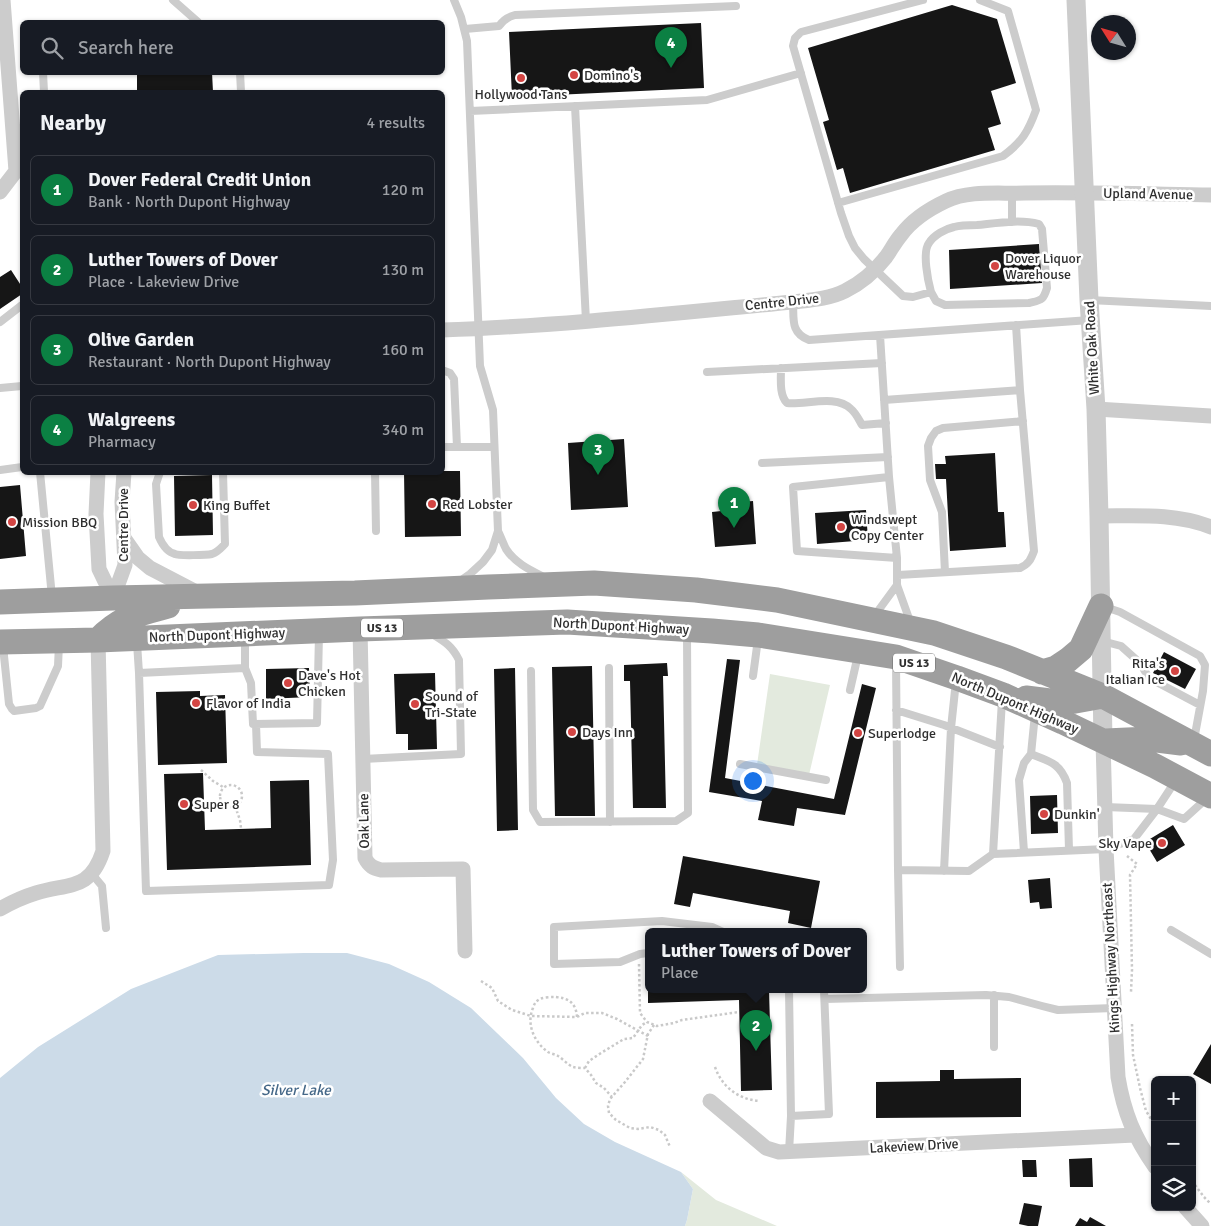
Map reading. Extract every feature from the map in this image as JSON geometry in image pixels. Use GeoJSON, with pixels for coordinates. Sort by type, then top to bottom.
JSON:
{"type":"FeatureCollection","features":[{"type":"Feature","properties":{"kind":"highway","name":"US 13"},"geometry":{"type":"LineString","coordinates":[[0,602],[355,593],[560,584],[603,584],[696,590],[777,600],[934,633],[1006,657],[1103,696],[1202,749]]}},
{"type":"Feature","properties":{"kind":"highway"},"geometry":{"type":"LineString","coordinates":[[360,629],[380,615],[473,610],[480,608],[485,604],[488,587]]}},
{"type":"Feature","properties":{"kind":"highway"},"geometry":{"type":"LineString","coordinates":[[98,640],[108,629],[124,619],[204,596]]}},
{"type":"Feature","properties":{"kind":"highway"},"geometry":{"type":"LineString","coordinates":[[55,641],[93,622],[105,611],[113,598]]}},
{"type":"Feature","properties":{"kind":"highway"},"geometry":{"type":"LineString","coordinates":[[1042,672],[1056,668],[1081,649],[1101,606]]}},
{"type":"Feature","properties":{"kind":"highway","name":"North Dupont Highway"},"geometry":{"type":"LineString","coordinates":[[2,642],[567,622],[758,635],[896,658],[957,678],[1036,710],[1104,741],[1210,796]]}},
{"type":"Feature","properties":{"kind":"highway"},"geometry":{"type":"LineString","coordinates":[[1003,696],[1070,702],[1103,696]]}},
{"type":"Feature","properties":{"kind":"highway"},"geometry":{"type":"LineString","coordinates":[[1104,741],[1149,739],[1202,749]]}},
{"type":"Feature","properties":{"kind":"street"},"geometry":{"type":"LineString","coordinates":[[0,192],[16,171],[3,0]]}},
{"type":"Feature","properties":{"kind":"street","name":"White Oak Road"},"geometry":{"type":"LineString","coordinates":[[1076,0],[1089,300],[1096,409],[1104,741]]}},
{"type":"Feature","properties":{"kind":"street","name":"Centre Drive"},"geometry":{"type":"LineString","coordinates":[[445,330],[586,322],[793,302],[832,296],[860,282],[875,269],[900,235],[913,222],[930,209],[948,200],[966,195],[1085,192]]}},
{"type":"Feature","properties":{"kind":"street","name":"Upland Avenue"},"geometry":{"type":"LineString","coordinates":[[1085,192],[1211,195]]}},
{"type":"Feature","properties":{"kind":"street"},"geometry":{"type":"LineString","coordinates":[[1096,409],[1211,416]]}},
{"type":"Feature","properties":{"kind":"street","name":"Centre Drive"},"geometry":{"type":"LineString","coordinates":[[98,475],[96,514],[99,569],[113,598]]}},
{"type":"Feature","properties":{"kind":"street","name":"Centre Drive"},"geometry":{"type":"LineString","coordinates":[[113,598],[125,565],[122,502],[124,475]]}},
{"type":"Feature","properties":{"kind":"street"},"geometry":{"type":"LineString","coordinates":[[1099,516],[1167,517],[1184,519],[1211,528]]}},
{"type":"Feature","properties":{"kind":"street"},"geometry":{"type":"LineString","coordinates":[[124,538],[138,558],[150,568],[204,596]]}},
{"type":"Feature","properties":{"kind":"street","name":"Oak Lane"},"geometry":{"type":"LineString","coordinates":[[360,629],[365,858],[373,868],[381,870],[463,870],[465,951]]}},
{"type":"Feature","properties":{"kind":"street"},"geometry":{"type":"LineString","coordinates":[[0,909],[18,899],[79,884],[92,874],[103,851],[98,640]]}},
{"type":"Feature","properties":{"kind":"street","name":"Kings Highway Northeast"},"geometry":{"type":"LineString","coordinates":[[1104,741],[1106,849],[1118,1077],[1125,1108],[1135,1135],[1154,1166]]}},
{"type":"Feature","properties":{"kind":"street","name":"Lakeview Drive"},"geometry":{"type":"LineString","coordinates":[[710,1101],[766,1148],[780,1152],[1135,1135]]}},
{"type":"Feature","properties":{"kind":"street"},"geometry":{"type":"LineString","coordinates":[[1189,1211],[1202,1226]]}},
{"type":"Feature","properties":{"kind":"lane"},"geometry":{"type":"LineString","coordinates":[[173,0],[196,20]]}},
{"type":"Feature","properties":{"kind":"lane"},"geometry":{"type":"LineString","coordinates":[[450,588],[483,562],[492,550],[498,531],[493,410],[480,366],[467,41],[461,16],[454,0]]}},
{"type":"Feature","properties":{"kind":"lane"},"geometry":{"type":"LineString","coordinates":[[923,0],[801,32],[795,38],[793,46],[838,203],[855,248],[903,296],[913,297],[931,292]]}},
{"type":"Feature","properties":{"kind":"lane"},"geometry":{"type":"LineString","coordinates":[[838,203],[1003,156],[1025,136],[1036,110],[1008,11],[980,0]]}},
{"type":"Feature","properties":{"kind":"lane"},"geometry":{"type":"LineString","coordinates":[[465,29],[499,26],[503,21],[515,15],[736,6]]}},
{"type":"Feature","properties":{"kind":"lane"},"geometry":{"type":"LineString","coordinates":[[470,111],[707,100],[801,74]]}},
{"type":"Feature","properties":{"kind":"lane"},"geometry":{"type":"LineString","coordinates":[[43,75],[44,90]]}},
{"type":"Feature","properties":{"kind":"lane"},"geometry":{"type":"LineString","coordinates":[[240,75],[241,90]]}},
{"type":"Feature","properties":{"kind":"lane"},"geometry":{"type":"LineString","coordinates":[[575,106],[586,322]]}},
{"type":"Feature","properties":{"kind":"lane"},"geometry":{"type":"LineString","coordinates":[[1012,193],[1012,222]]}},
{"type":"Feature","properties":{"kind":"lane"},"geometry":{"type":"LineString","coordinates":[[1012,222],[1032,222],[1039,224],[1042,229],[1047,288],[1045,297],[1041,300],[1029,303],[944,305],[936,301],[931,292],[926,250],[929,243],[940,233],[955,226],[1012,222]]}},
{"type":"Feature","properties":{"kind":"lane"},"geometry":{"type":"LineString","coordinates":[[1089,300],[1211,306]]}},
{"type":"Feature","properties":{"kind":"lane"},"geometry":{"type":"LineString","coordinates":[[793,302],[794,324],[797,332],[809,340],[1090,320]]}},
{"type":"Feature","properties":{"kind":"lane"},"geometry":{"type":"LineString","coordinates":[[0,322],[20,307]]}},
{"type":"Feature","properties":{"kind":"lane"},"geometry":{"type":"LineString","coordinates":[[898,575],[1020,568],[1031,559],[1034,550],[1016,325]]}},
{"type":"Feature","properties":{"kind":"lane"},"geometry":{"type":"LineString","coordinates":[[880,335],[889,476],[897,558],[897,585],[912,629]]}},
{"type":"Feature","properties":{"kind":"lane"},"geometry":{"type":"LineString","coordinates":[[707,372],[882,363]]}},
{"type":"Feature","properties":{"kind":"lane"},"geometry":{"type":"LineString","coordinates":[[781,368],[782,391],[784,400],[787,403],[836,401],[852,410],[862,425],[886,423]]}},
{"type":"Feature","properties":{"kind":"lane"},"geometry":{"type":"LineString","coordinates":[[445,371],[450,373],[454,379],[456,447]]}},
{"type":"Feature","properties":{"kind":"lane"},"geometry":{"type":"LineString","coordinates":[[0,388],[20,386]]}},
{"type":"Feature","properties":{"kind":"lane"},"geometry":{"type":"LineString","coordinates":[[884,400],[1020,390]]}},
{"type":"Feature","properties":{"kind":"lane"},"geometry":{"type":"LineString","coordinates":[[945,572],[942,512],[930,480],[928,446],[931,438],[936,431],[943,428],[1023,420]]}},
{"type":"Feature","properties":{"kind":"lane"},"geometry":{"type":"LineString","coordinates":[[445,447],[494,447]]}},
{"type":"Feature","properties":{"kind":"lane"},"geometry":{"type":"LineString","coordinates":[[762,463],[888,457]]}},
{"type":"Feature","properties":{"kind":"lane"},"geometry":{"type":"LineString","coordinates":[[0,470],[20,467]]}},
{"type":"Feature","properties":{"kind":"lane"},"geometry":{"type":"LineString","coordinates":[[40,475],[52,600]]}},
{"type":"Feature","properties":{"kind":"lane"},"geometry":{"type":"LineString","coordinates":[[159,475],[156,484],[159,537],[168,551],[175,555],[211,554],[225,544],[224,475]]}},
{"type":"Feature","properties":{"kind":"lane"},"geometry":{"type":"LineString","coordinates":[[375,475],[376,531]]}},
{"type":"Feature","properties":{"kind":"lane"},"geometry":{"type":"LineString","coordinates":[[889,476],[793,487],[797,550],[897,558]]}},
{"type":"Feature","properties":{"kind":"lane"},"geometry":{"type":"LineString","coordinates":[[498,531],[506,549],[516,560],[528,569],[560,584]]}},
{"type":"Feature","properties":{"kind":"lane"},"geometry":{"type":"LineString","coordinates":[[871,620],[897,585]]}},
{"type":"Feature","properties":{"kind":"lane"},"geometry":{"type":"LineString","coordinates":[[1101,606],[1120,612],[1200,656],[1204,664],[1203,691],[1200,705],[1202,749]]}},
{"type":"Feature","properties":{"kind":"lane"},"geometry":{"type":"LineString","coordinates":[[363,759],[461,754],[459,660],[454,650],[446,643],[421,627]]}},
{"type":"Feature","properties":{"kind":"lane"},"geometry":{"type":"LineString","coordinates":[[532,671],[533,810],[540,822],[676,821],[688,813],[687,629]]}},
{"type":"Feature","properties":{"kind":"lane"},"geometry":{"type":"LineString","coordinates":[[256,724],[317,723],[319,630]]}},
{"type":"Feature","properties":{"kind":"lane"},"geometry":{"type":"LineString","coordinates":[[137,638],[146,891],[329,885],[333,860],[328,754],[257,752],[256,724],[253,724],[251,684],[245,668],[245,634]]}},
{"type":"Feature","properties":{"kind":"lane"},"geometry":{"type":"LineString","coordinates":[[752,676],[758,635]]}},
{"type":"Feature","properties":{"kind":"lane"},"geometry":{"type":"LineString","coordinates":[[2,642],[9,704],[14,710],[40,706],[58,666],[55,641]]}},
{"type":"Feature","properties":{"kind":"lane"},"geometry":{"type":"LineString","coordinates":[[1102,641],[1121,646],[1140,663],[1149,678],[1200,705]]}},
{"type":"Feature","properties":{"kind":"lane"},"geometry":{"type":"LineString","coordinates":[[850,690],[859,651]]}},
{"type":"Feature","properties":{"kind":"lane"},"geometry":{"type":"LineString","coordinates":[[896,658],[900,967]]}},
{"type":"Feature","properties":{"kind":"lane"},"geometry":{"type":"LineString","coordinates":[[139,674],[245,668]]}},
{"type":"Feature","properties":{"kind":"lane"},"geometry":{"type":"LineString","coordinates":[[609,668],[610,822]]}},
{"type":"Feature","properties":{"kind":"lane"},"geometry":{"type":"LineString","coordinates":[[944,871],[951,728],[957,678]]}},
{"type":"Feature","properties":{"kind":"lane"},"geometry":{"type":"LineString","coordinates":[[993,854],[1003,696]]}},
{"type":"Feature","properties":{"kind":"lane"},"geometry":{"type":"LineString","coordinates":[[896,710],[1000,746]]}},
{"type":"Feature","properties":{"kind":"lane"},"geometry":{"type":"LineString","coordinates":[[1024,852],[1019,780],[1024,763],[1031,754],[1036,710]]}},
{"type":"Feature","properties":{"kind":"lane"},"geometry":{"type":"LineString","coordinates":[[1031,754],[1054,763],[1061,768],[1064,774],[1067,783],[1069,850]]}},
{"type":"Feature","properties":{"kind":"lane"},"geometry":{"type":"LineString","coordinates":[[740,764],[826,780]]}},
{"type":"Feature","properties":{"kind":"lane"},"geometry":{"type":"LineString","coordinates":[[898,870],[969,871],[993,854],[1106,849],[1134,840],[1177,778]]}},
{"type":"Feature","properties":{"kind":"lane"},"geometry":{"type":"LineString","coordinates":[[1105,806],[1157,809],[1184,819],[1210,796]]}},
{"type":"Feature","properties":{"kind":"lane"},"geometry":{"type":"LineString","coordinates":[[92,874],[102,886],[106,928]]}},
{"type":"Feature","properties":{"kind":"lane"},"geometry":{"type":"LineString","coordinates":[[645,953],[620,962],[554,964],[554,927],[662,921],[714,928]]}},
{"type":"Feature","properties":{"kind":"lane"},"geometry":{"type":"LineString","coordinates":[[1170,930],[1211,954]]}},
{"type":"Feature","properties":{"kind":"lane"},"geometry":{"type":"LineString","coordinates":[[789,993],[789,1152]]}},
{"type":"Feature","properties":{"kind":"lane"},"geometry":{"type":"LineString","coordinates":[[790,1116],[829,1114],[824,993]]}},
{"type":"Feature","properties":{"kind":"lane"},"geometry":{"type":"LineString","coordinates":[[825,999],[994,995],[1058,1010],[1114,1008]]}},
{"type":"Feature","properties":{"kind":"lane"},"geometry":{"type":"LineString","coordinates":[[994,995],[994,1047]]}},
{"type":"Feature","properties":{"kind":"path"},"geometry":{"type":"LineString","coordinates":[[201,770],[213,781],[224,787]]}},
{"type":"Feature","properties":{"kind":"path"},"geometry":{"type":"LineString","coordinates":[[232,784],[242,792],[240,803],[230,807],[221,801],[220,793],[224,787],[232,784]]}},
{"type":"Feature","properties":{"kind":"path"},"geometry":{"type":"LineString","coordinates":[[235,806],[241,828]]}},
{"type":"Feature","properties":{"kind":"path"},"geometry":{"type":"LineString","coordinates":[[1127,856],[1137,864],[1130,875],[1131,992]]}},
{"type":"Feature","properties":{"kind":"path"},"geometry":{"type":"LineString","coordinates":[[639,960],[640,1013],[647,1022],[657,1026],[682,1020],[739,1012]]}},
{"type":"Feature","properties":{"kind":"path"},"geometry":{"type":"LineString","coordinates":[[482,981],[492,988],[498,1000],[512,1010],[530,1016],[577,1018],[585,1013],[602,1012],[648,1036]]}},
{"type":"Feature","properties":{"kind":"path"},"geometry":{"type":"LineString","coordinates":[[577,1018],[576,1009],[570,1001],[563,998],[541,998],[535,1004],[530,1016],[532,1032],[538,1042],[548,1052],[557,1055],[573,1067],[585,1068],[612,1097]]}},
{"type":"Feature","properties":{"kind":"path"},"geometry":{"type":"LineString","coordinates":[[585,1068],[589,1061],[601,1052],[624,1039],[633,1038],[642,1025],[647,1022]]}},
{"type":"Feature","properties":{"kind":"path"},"geometry":{"type":"LineString","coordinates":[[1132,1024],[1133,1056],[1146,1111],[1152,1121]]}},
{"type":"Feature","properties":{"kind":"path"},"geometry":{"type":"LineString","coordinates":[[654,1025],[648,1036],[644,1059],[612,1097],[608,1106],[609,1113],[616,1120],[630,1128],[650,1127],[659,1130],[665,1135],[670,1147]]}},
{"type":"Feature","properties":{"kind":"path"},"geometry":{"type":"LineString","coordinates":[[715,1067],[726,1085],[736,1095],[758,1101]]}},
{"type":"Feature","properties":{"kind":"path"},"geometry":{"type":"LineString","coordinates":[[1196,1186],[1211,1204]]}},
{"type":"Feature","properties":{"kind":"shaded area"},"geometry":{"type":"Polygon","coordinates":[[[770,674],[830,685],[809,775],[757,765],[770,674]]]}},
{"type":"Feature","properties":{"kind":"shaded area"},"geometry":{"type":"Polygon","coordinates":[[[681,1172],[716,1200],[777,1226],[685,1226],[693,1189],[681,1172]]]}},
{"type":"Feature","properties":{"kind":"water","name":"Silver Lake"},"geometry":{"type":"Polygon","coordinates":[[[347,953],[389,964],[429,982],[471,1008],[523,1058],[556,1098],[584,1124],[615,1142],[681,1172],[693,1189],[685,1226],[0,1226],[0,1078],[38,1047],[131,989],[218,955],[347,953]]]}},
{"type":"Feature","properties":{"kind":"building"},"geometry":{"type":"Polygon","coordinates":[[[952,5],[997,19],[1016,83],[991,91],[1001,124],[988,128],[995,150],[850,193],[843,168],[837,170],[823,122],[829,120],[808,48],[952,5]]]}},
{"type":"Feature","properties":{"kind":"building"},"geometry":{"type":"Polygon","coordinates":[[[701,23],[704,88],[512,97],[509,32],[701,23]]]}},
{"type":"Feature","properties":{"kind":"building"},"geometry":{"type":"Polygon","coordinates":[[[137,75],[212,75],[213,90],[137,90],[137,75]]]}},
{"type":"Feature","properties":{"kind":"building","name":"Dover Liquor Warehouse"},"geometry":{"type":"Polygon","coordinates":[[[1039,244],[1042,283],[950,289],[949,250],[1039,244]]]}},
{"type":"Feature","properties":{"kind":"building"},"geometry":{"type":"Polygon","coordinates":[[[11,270],[20,284],[20,295],[0,309],[0,277],[11,270]]]}},
{"type":"Feature","properties":{"kind":"building"},"geometry":{"type":"Polygon","coordinates":[[[624,439],[628,507],[571,510],[568,443],[624,439]]]}},
{"type":"Feature","properties":{"kind":"building"},"geometry":{"type":"Polygon","coordinates":[[[995,453],[998,512],[1004,512],[1006,547],[950,551],[946,479],[936,479],[935,464],[946,464],[945,456],[995,453]]]}},
{"type":"Feature","properties":{"kind":"building","name":"Red Lobster"},"geometry":{"type":"Polygon","coordinates":[[[445,471],[460,471],[461,536],[405,537],[404,475],[445,475],[445,471]]]}},
{"type":"Feature","properties":{"kind":"building","name":"King Buffet"},"geometry":{"type":"Polygon","coordinates":[[[212,475],[213,535],[175,536],[174,476],[212,475]]]}},
{"type":"Feature","properties":{"kind":"building","name":"Mission BBQ"},"geometry":{"type":"Polygon","coordinates":[[[20,485],[26,556],[0,559],[0,487],[20,485]]]}},
{"type":"Feature","properties":{"kind":"building"},"geometry":{"type":"Polygon","coordinates":[[[753,501],[756,544],[715,547],[712,512],[731,510],[730,503],[753,501]]]}},
{"type":"Feature","properties":{"kind":"building","name":"Windswept Copy Center"},"geometry":{"type":"Polygon","coordinates":[[[866,510],[868,540],[817,544],[815,513],[866,510]]]}},
{"type":"Feature","properties":{"kind":"building","name":"Rita's Italian Ice"},"geometry":{"type":"Polygon","coordinates":[[[1164,652],[1196,669],[1185,689],[1153,673],[1164,652]]]}},
{"type":"Feature","properties":{"kind":"building","name":"Superlodge"},"geometry":{"type":"Polygon","coordinates":[[[727,659],[740,660],[725,778],[834,799],[862,684],[876,688],[845,815],[797,808],[794,826],[758,820],[762,801],[709,792],[727,659]]]}},
{"type":"Feature","properties":{"kind":"building"},"geometry":{"type":"Polygon","coordinates":[[[667,663],[668,676],[663,676],[666,808],[633,808],[630,681],[624,681],[624,665],[667,663]]]}},
{"type":"Feature","properties":{"kind":"building"},"geometry":{"type":"Polygon","coordinates":[[[592,666],[595,816],[555,816],[552,667],[592,666]]]}},
{"type":"Feature","properties":{"kind":"building","name":"Dave's Hot Chicken"},"geometry":{"type":"Polygon","coordinates":[[[309,668],[310,697],[266,699],[266,669],[309,668]]]}},
{"type":"Feature","properties":{"kind":"building"},"geometry":{"type":"Polygon","coordinates":[[[515,668],[518,830],[497,831],[494,669],[515,668]]]}},
{"type":"Feature","properties":{"kind":"building","name":"Sound of Tri-State"},"geometry":{"type":"Polygon","coordinates":[[[435,673],[437,749],[408,750],[408,734],[396,734],[394,674],[435,673]]]}},
{"type":"Feature","properties":{"kind":"building"},"geometry":{"type":"Polygon","coordinates":[[[200,691],[200,696],[225,695],[227,763],[158,765],[156,692],[200,691]]]}},
{"type":"Feature","properties":{"kind":"building","name":"Super 8"},"geometry":{"type":"Polygon","coordinates":[[[203,773],[205,830],[271,828],[270,781],[309,780],[311,865],[167,870],[164,774],[203,773]]]}},
{"type":"Feature","properties":{"kind":"building","name":"Dunkin'"},"geometry":{"type":"Polygon","coordinates":[[[1057,795],[1058,833],[1031,834],[1030,796],[1057,795]]]}},
{"type":"Feature","properties":{"kind":"building"},"geometry":{"type":"Polygon","coordinates":[[[1173,825],[1185,845],[1157,862],[1145,842],[1173,825]]]}},
{"type":"Feature","properties":{"kind":"building"},"geometry":{"type":"Polygon","coordinates":[[[683,856],[820,881],[811,928],[788,923],[790,911],[693,893],[690,907],[674,904],[683,856]]]}},
{"type":"Feature","properties":{"kind":"building"},"geometry":{"type":"Polygon","coordinates":[[[1050,878],[1052,908],[1040,909],[1039,902],[1030,903],[1028,880],[1050,878]]]}},
{"type":"Feature","properties":{"kind":"building"},"geometry":{"type":"Polygon","coordinates":[[[648,993],[769,993],[772,1090],[741,1091],[739,1000],[648,1003],[648,993]]]}},
{"type":"Feature","properties":{"kind":"building"},"geometry":{"type":"Polygon","coordinates":[[[1211,1044],[1211,1084],[1193,1074],[1211,1044]]]}},
{"type":"Feature","properties":{"kind":"building"},"geometry":{"type":"Polygon","coordinates":[[[940,1070],[954,1070],[954,1079],[1021,1078],[1021,1117],[876,1118],[876,1082],[940,1081],[940,1070]]]}},
{"type":"Feature","properties":{"kind":"building"},"geometry":{"type":"Polygon","coordinates":[[[1092,1158],[1093,1187],[1070,1187],[1069,1159],[1092,1158]]]}},
{"type":"Feature","properties":{"kind":"building"},"geometry":{"type":"Polygon","coordinates":[[[1022,1160],[1036,1160],[1037,1177],[1023,1177],[1022,1160]]]}},
{"type":"Feature","properties":{"kind":"building"},"geometry":{"type":"Polygon","coordinates":[[[1024,1203],[1042,1206],[1038,1226],[1019,1224],[1024,1203]]]}},
{"type":"Feature","properties":{"kind":"building"},"geometry":{"type":"Polygon","coordinates":[[[1090,1217],[1106,1226],[1075,1226],[1080,1218],[1087,1222],[1090,1217]]]}},
{"type":"Feature","properties":{"kind":"place","name":"Walgreens"},"geometry":{"type":"Point","coordinates":[671,68]}},
{"type":"Feature","properties":{"kind":"place","name":"Domino's"},"geometry":{"type":"Point","coordinates":[574,75]}},
{"type":"Feature","properties":{"kind":"place","name":"Hollywood Tans"},"geometry":{"type":"Point","coordinates":[521,78]}},
{"type":"Feature","properties":{"kind":"place","name":"Dover Liquor Warehouse"},"geometry":{"type":"Point","coordinates":[995,266]}},
{"type":"Feature","properties":{"kind":"place","name":"Olive Garden"},"geometry":{"type":"Point","coordinates":[598,475]}},
{"type":"Feature","properties":{"kind":"place","name":"Red Lobster"},"geometry":{"type":"Point","coordinates":[432,504]}},
{"type":"Feature","properties":{"kind":"place","name":"King Buffet"},"geometry":{"type":"Point","coordinates":[193,505]}},
{"type":"Feature","properties":{"kind":"place","name":"Mission BBQ"},"geometry":{"type":"Point","coordinates":[12,522]}},
{"type":"Feature","properties":{"kind":"place","name":"Windswept Copy Center"},"geometry":{"type":"Point","coordinates":[841,527]}},
{"type":"Feature","properties":{"kind":"place","name":"Dover Federal Credit Union"},"geometry":{"type":"Point","coordinates":[734,528]}},
{"type":"Feature","properties":{"kind":"place","name":"Rita's Italian Ice"},"geometry":{"type":"Point","coordinates":[1175,671]}},
{"type":"Feature","properties":{"kind":"place","name":"Dave's Hot Chicken"},"geometry":{"type":"Point","coordinates":[288,683]}},
{"type":"Feature","properties":{"kind":"place","name":"Flavor of India"},"geometry":{"type":"Point","coordinates":[196,703]}},
{"type":"Feature","properties":{"kind":"place","name":"Sound of Tri-State"},"geometry":{"type":"Point","coordinates":[415,704]}},
{"type":"Feature","properties":{"kind":"place","name":"Days Inn"},"geometry":{"type":"Point","coordinates":[572,732]}},
{"type":"Feature","properties":{"kind":"place","name":"Superlodge"},"geometry":{"type":"Point","coordinates":[858,733]}},
{"type":"Feature","properties":{"kind":"place","name":"Super 8"},"geometry":{"type":"Point","coordinates":[184,804]}},
{"type":"Feature","properties":{"kind":"place","name":"Dunkin'"},"geometry":{"type":"Point","coordinates":[1044,814]}},
{"type":"Feature","properties":{"kind":"place","name":"Sky Vape"},"geometry":{"type":"Point","coordinates":[1162,843]}},
{"type":"Feature","properties":{"kind":"place","name":"Luther Towers of Dover"},"geometry":{"type":"Point","coordinates":[756,1051]}}]}
